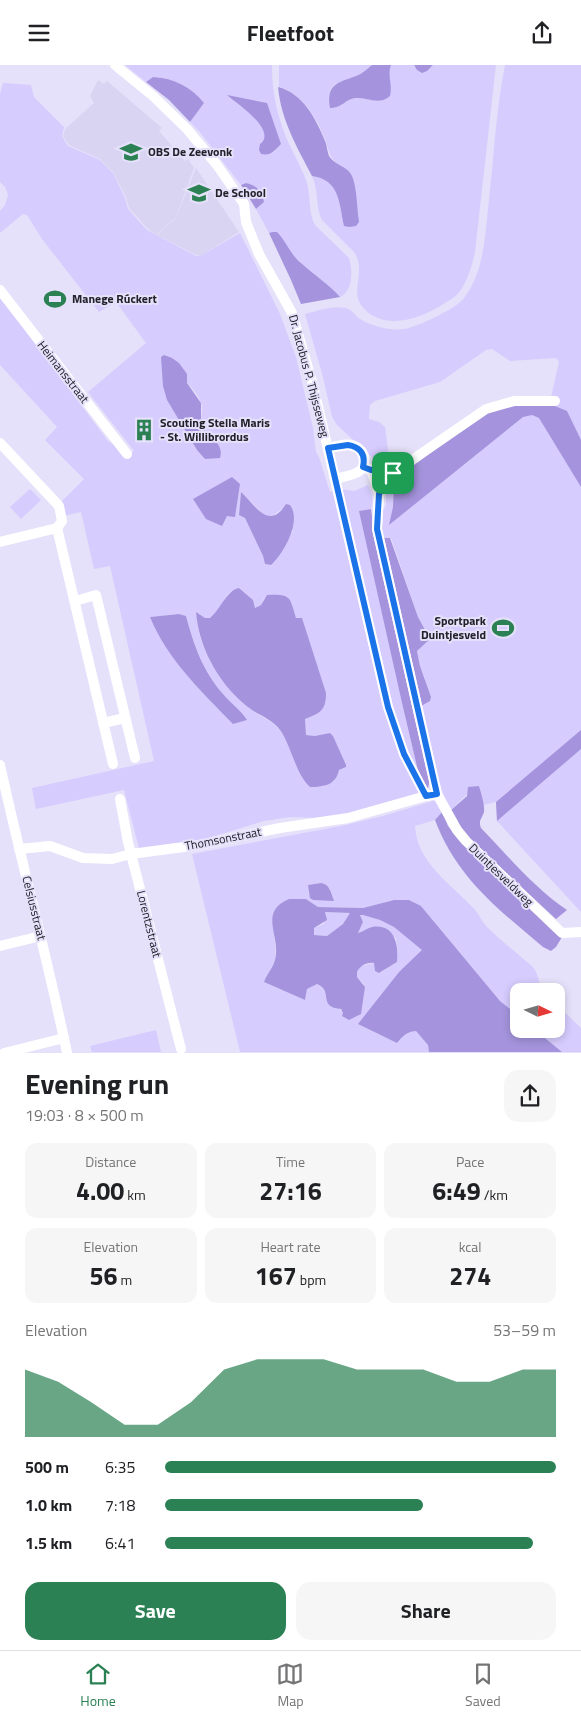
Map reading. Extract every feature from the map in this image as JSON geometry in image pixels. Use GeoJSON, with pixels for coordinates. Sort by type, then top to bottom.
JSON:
{"type":"FeatureCollection","features":[{"type":"Feature","properties":{"kind":"street","name":"Dr. Jacobus P. Thijsseweg"},"geometry":{"type":"LineString","coordinates":[[114,65],[153,96],[187,129],[217,165],[244,204],[249,230],[292,313],[313,385],[388,707],[404,754],[426,796]]}},
{"type":"Feature","properties":{"kind":"street","name":"Heimansstraat"},"geometry":{"type":"LineString","coordinates":[[0,290],[127,454]]}},
{"type":"Feature","properties":{"kind":"street"},"geometry":{"type":"LineString","coordinates":[[379,494],[393,473],[486,409],[514,401],[556,401]]}},
{"type":"Feature","properties":{"kind":"street"},"geometry":{"type":"LineString","coordinates":[[0,443],[59,506],[62,521],[56,529],[0,542]]}},
{"type":"Feature","properties":{"kind":"street","name":"Duintjesveldweg"},"geometry":{"type":"LineString","coordinates":[[328,448],[348,445],[355,446],[361,450],[367,469],[379,494],[377,529],[437,794],[457,830],[466,841],[562,933],[581,932]]}},
{"type":"Feature","properties":{"kind":"street"},"geometry":{"type":"LineString","coordinates":[[335,479],[367,469],[380,468],[393,473]]}},
{"type":"Feature","properties":{"kind":"street"},"geometry":{"type":"LineString","coordinates":[[56,529],[113,764]]}},
{"type":"Feature","properties":{"kind":"street"},"geometry":{"type":"LineString","coordinates":[[74,601],[96,595],[135,758]]}},
{"type":"Feature","properties":{"kind":"street"},"geometry":{"type":"LineString","coordinates":[[103,723],[125,718]]}},
{"type":"Feature","properties":{"kind":"street","name":"Celsiusstraat"},"geometry":{"type":"LineString","coordinates":[[0,765],[67,1053]]}},
{"type":"Feature","properties":{"kind":"street"},"geometry":{"type":"LineString","coordinates":[[426,796],[437,794]]}},
{"type":"Feature","properties":{"kind":"street","name":"Thomsonstraat"},"geometry":{"type":"LineString","coordinates":[[19,849],[50,846],[83,858],[112,859],[131,853],[199,845],[280,828],[348,817],[426,796]]}},
{"type":"Feature","properties":{"kind":"street","name":"Lorentzstraat"},"geometry":{"type":"LineString","coordinates":[[120,799],[131,853],[181,1049]]}},
{"type":"Feature","properties":{"kind":"street"},"geometry":{"type":"LineString","coordinates":[[0,946],[41,936]]}},
{"type":"Feature","properties":{"kind":"street"},"geometry":{"type":"LineString","coordinates":[[4,1053],[64,1038]]}},
{"type":"Feature","properties":{"kind":"shaded area"},"geometry":{"type":"Polygon","coordinates":[[[125,65],[272,65],[273,87],[279,118],[286,138],[306,180],[313,220],[315,225],[349,258],[351,280],[344,294],[340,297],[296,258],[278,236],[272,232],[269,233],[256,209],[264,202],[260,192],[246,183],[241,185],[190,122],[204,103],[199,97],[178,83],[158,77],[153,77],[146,82],[125,65]],[[254,118],[265,133],[265,137],[260,144],[273,153],[281,144],[254,118]]]}},
{"type":"Feature","properties":{"kind":"shaded area"},"geometry":{"type":"Polygon","coordinates":[[[279,65],[372,65],[362,73],[332,87],[329,98],[330,107],[338,107],[356,98],[378,101],[390,96],[389,72],[391,65],[432,67],[433,65],[496,65],[475,252],[465,283],[459,293],[453,298],[425,314],[413,318],[390,321],[370,314],[361,305],[357,296],[359,265],[357,258],[355,253],[322,220],[318,210],[316,187],[312,176],[328,182],[337,194],[344,226],[336,163],[331,156],[319,125],[302,101],[288,90],[279,87],[279,65]]]}},
{"type":"Feature","properties":{"kind":"shaded area"},"geometry":{"type":"Polygon","coordinates":[[[372,65],[391,65],[390,96],[378,101],[356,98],[338,107],[330,108],[331,89],[338,83],[360,74],[372,65]]]}},
{"type":"Feature","properties":{"kind":"shaded area"},"geometry":{"type":"Polygon","coordinates":[[[414,65],[433,65],[422,73],[414,65]]]}},
{"type":"Feature","properties":{"kind":"shaded area"},"geometry":{"type":"Polygon","coordinates":[[[505,65],[581,65],[581,912],[497,821],[496,802],[483,805],[479,786],[468,793],[450,811],[437,775],[421,706],[425,679],[417,651],[430,639],[418,617],[391,538],[383,538],[380,516],[386,505],[386,495],[394,481],[393,506],[551,397],[559,362],[556,358],[510,361],[492,349],[486,350],[440,382],[375,401],[370,405],[369,419],[379,422],[385,427],[390,464],[376,461],[337,425],[332,417],[305,314],[340,307],[350,310],[360,319],[370,324],[387,329],[404,329],[436,317],[464,298],[476,276],[483,251],[497,116],[505,65]]]}},
{"type":"Feature","properties":{"kind":"shaded area"},"geometry":{"type":"Polygon","coordinates":[[[153,77],[168,79],[182,84],[194,92],[204,103],[190,122],[169,100],[146,82],[153,77]]]}},
{"type":"Feature","properties":{"kind":"shaded area","name":"OBS De Zeevonk"},"geometry":{"type":"Polygon","coordinates":[[[98,80],[104,84],[107,81],[162,128],[159,131],[185,161],[188,159],[194,168],[176,217],[156,235],[129,208],[126,197],[113,172],[100,159],[69,145],[63,136],[65,129],[94,103],[90,96],[98,80]]]}},
{"type":"Feature","properties":{"kind":"shaded area"},"geometry":{"type":"Polygon","coordinates":[[[3,83],[31,85],[34,97],[64,127],[62,136],[68,146],[100,160],[113,173],[128,209],[147,230],[196,256],[202,255],[240,233],[280,314],[296,357],[313,428],[316,452],[330,492],[341,489],[354,491],[368,485],[371,494],[371,509],[360,511],[423,792],[354,813],[316,818],[290,817],[264,821],[189,844],[140,852],[124,790],[36,809],[32,788],[154,761],[110,566],[94,569],[81,512],[63,516],[60,503],[84,479],[45,440],[57,427],[0,365],[0,297],[108,441],[130,454],[134,451],[88,392],[146,343],[116,302],[99,312],[42,239],[27,215],[23,214],[0,233],[0,211],[5,205],[8,195],[5,187],[0,182],[0,94],[3,83]],[[163,381],[163,386],[197,450],[221,456],[219,446],[202,427],[202,406],[193,390],[187,383],[163,381]],[[241,492],[239,515],[245,518],[265,564],[271,565],[293,531],[282,509],[271,517],[264,515],[241,492]],[[239,588],[228,594],[217,613],[210,618],[205,618],[197,613],[201,640],[212,666],[239,699],[279,729],[295,755],[319,787],[329,784],[336,778],[339,770],[346,767],[315,736],[306,735],[305,719],[315,715],[302,619],[296,619],[292,603],[264,598],[261,605],[255,608],[253,600],[239,588]],[[179,614],[150,617],[163,642],[182,668],[209,699],[246,718],[215,684],[195,646],[186,616],[179,614]]]}},
{"type":"Feature","properties":{"kind":"shaded area"},"geometry":{"type":"Polygon","coordinates":[[[278,87],[295,95],[308,108],[326,143],[329,156],[352,176],[356,192],[359,222],[356,226],[344,226],[337,194],[328,182],[312,176],[286,122],[278,87]]]}},
{"type":"Feature","properties":{"kind":"shaded area"},"geometry":{"type":"Polygon","coordinates":[[[227,95],[267,103],[281,144],[274,151],[270,154],[261,154],[259,150],[264,138],[264,132],[260,125],[247,111],[227,95]]]}},
{"type":"Feature","properties":{"kind":"shaded area","name":"De School"},"geometry":{"type":"Polygon","coordinates":[[[196,168],[239,232],[202,255],[196,255],[157,235],[176,218],[196,168]]]}},
{"type":"Feature","properties":{"kind":"shaded area"},"geometry":{"type":"Polygon","coordinates":[[[246,183],[256,187],[262,195],[264,202],[256,209],[241,185],[246,183]]]}},
{"type":"Feature","properties":{"kind":"shaded area"},"geometry":{"type":"Polygon","coordinates":[[[277,232],[297,259],[340,297],[301,304],[269,233],[277,232]]]}},
{"type":"Feature","properties":{"kind":"shaded area"},"geometry":{"type":"Polygon","coordinates":[[[164,355],[179,363],[187,374],[187,383],[201,403],[201,426],[218,445],[221,453],[220,458],[205,459],[197,450],[167,400],[163,386],[161,357],[164,355]]]}},
{"type":"Feature","properties":{"kind":"shaded area"},"geometry":{"type":"Polygon","coordinates":[[[515,403],[550,404],[567,411],[581,440],[581,487],[539,418],[532,415],[523,417],[389,525],[393,507],[394,481],[398,474],[410,468],[487,412],[515,403]]]}},
{"type":"Feature","properties":{"kind":"shaded area"},"geometry":{"type":"Polygon","coordinates":[[[232,477],[240,484],[235,517],[227,516],[222,526],[206,519],[193,499],[232,477]]]}},
{"type":"Feature","properties":{"kind":"shaded area"},"geometry":{"type":"Polygon","coordinates":[[[30,489],[41,500],[21,519],[10,507],[30,489]]]}},
{"type":"Feature","properties":{"kind":"shaded area"},"geometry":{"type":"Polygon","coordinates":[[[241,492],[257,509],[268,516],[280,512],[286,504],[290,505],[293,512],[293,528],[290,537],[281,553],[271,565],[265,564],[245,518],[239,515],[241,492]]]}},
{"type":"Feature","properties":{"kind":"shaded area"},"geometry":{"type":"Polygon","coordinates":[[[371,509],[374,532],[430,780],[428,788],[423,792],[359,511],[371,509]]]}},
{"type":"Feature","properties":{"kind":"shaded area"},"geometry":{"type":"Polygon","coordinates":[[[383,538],[390,538],[418,617],[430,639],[417,651],[431,697],[430,701],[421,706],[383,538]]]}},
{"type":"Feature","properties":{"kind":"shaded area"},"geometry":{"type":"Polygon","coordinates":[[[239,588],[253,600],[255,608],[261,605],[267,595],[285,596],[291,601],[296,618],[302,618],[326,693],[325,704],[321,711],[305,719],[306,735],[315,736],[330,733],[346,765],[346,767],[339,770],[335,779],[329,784],[310,787],[301,775],[280,730],[270,721],[252,710],[231,691],[221,679],[207,654],[198,626],[196,612],[205,618],[210,618],[227,596],[239,588]]]}},
{"type":"Feature","properties":{"kind":"shaded area"},"geometry":{"type":"Polygon","coordinates":[[[179,614],[186,616],[196,648],[210,676],[223,694],[247,720],[233,724],[209,700],[166,647],[150,617],[179,614]]]}},
{"type":"Feature","properties":{"kind":"shaded area"},"geometry":{"type":"Polygon","coordinates":[[[581,730],[581,749],[497,821],[496,802],[581,730]]]}},
{"type":"Feature","properties":{"kind":"shaded area"},"geometry":{"type":"Polygon","coordinates":[[[479,786],[484,809],[480,821],[481,828],[532,882],[567,910],[556,919],[468,838],[450,811],[467,796],[468,787],[479,786]]]}},
{"type":"Feature","properties":{"kind":"shaded area"},"geometry":{"type":"Polygon","coordinates":[[[436,801],[442,812],[435,820],[415,826],[422,852],[438,873],[476,911],[487,927],[533,967],[540,983],[510,983],[510,1009],[500,1001],[421,906],[394,900],[363,908],[318,907],[306,899],[274,935],[275,960],[264,982],[305,1000],[307,989],[316,984],[324,990],[330,1005],[340,1009],[343,1013],[364,984],[357,977],[360,966],[374,963],[380,973],[397,962],[396,938],[371,927],[358,933],[363,922],[360,914],[380,920],[394,927],[423,950],[399,972],[359,1024],[397,1043],[405,1035],[416,1031],[428,1045],[429,1052],[240,1052],[192,854],[341,826],[436,801]],[[321,883],[309,885],[333,901],[327,885],[321,883]]]}},
{"type":"Feature","properties":{"kind":"shaded area"},"geometry":{"type":"Polygon","coordinates":[[[442,812],[448,826],[458,839],[562,937],[556,947],[551,951],[543,947],[480,891],[455,859],[444,840],[435,820],[442,812]]]}},
{"type":"Feature","properties":{"kind":"shaded area"},"geometry":{"type":"Polygon","coordinates":[[[321,883],[328,887],[334,901],[313,900],[310,898],[308,885],[321,883]]]}},
{"type":"Feature","properties":{"kind":"shaded area"},"geometry":{"type":"Polygon","coordinates":[[[289,899],[306,899],[318,907],[363,908],[394,900],[409,900],[421,906],[500,1001],[510,1009],[510,1038],[545,1038],[562,1052],[429,1052],[428,1045],[416,1031],[405,1035],[397,1043],[358,1024],[399,972],[422,950],[394,927],[363,915],[360,915],[363,922],[358,933],[372,927],[380,927],[391,932],[396,943],[397,962],[379,973],[375,971],[374,963],[366,964],[358,970],[357,977],[365,987],[361,1014],[349,1020],[342,1016],[341,1009],[334,1008],[327,1002],[325,991],[317,984],[307,989],[305,1000],[264,982],[273,966],[276,954],[272,923],[275,910],[280,904],[289,899]],[[325,912],[327,920],[314,928],[314,935],[327,936],[343,924],[350,913],[325,912]]]}},
{"type":"Feature","properties":{"kind":"shaded area"},"geometry":{"type":"Polygon","coordinates":[[[324,912],[351,913],[343,924],[327,936],[314,935],[314,928],[324,924],[324,912]]]}},
{"type":"Feature","properties":{"kind":"shaded area"},"geometry":{"type":"Polygon","coordinates":[[[565,1013],[581,1028],[581,1052],[562,1052],[545,1038],[565,1038],[565,1013]]]}},
{"type":"Feature","properties":{"kind":"shaded area"},"geometry":{"type":"Polygon","coordinates":[[[156,1030],[161,1052],[92,1052],[90,1046],[156,1030]]]}},
{"type":"Feature","properties":{"kind":"place","name":"OBS De Zeevonk"},"geometry":{"type":"Point","coordinates":[131,152]}},
{"type":"Feature","properties":{"kind":"place","name":"De School"},"geometry":{"type":"Point","coordinates":[199,193]}},
{"type":"Feature","properties":{"kind":"place","name":"Manege Rúckert"},"geometry":{"type":"Point","coordinates":[55,299]}},
{"type":"Feature","properties":{"kind":"place","name":"Scouting Stella Maris - St. Willibrordus"},"geometry":{"type":"Point","coordinates":[144,430]}},
{"type":"Feature","properties":{"kind":"place","name":"Sportpark Duintjesveld"},"geometry":{"type":"Point","coordinates":[503,628]}},
{"type":"Feature","properties":{"kind":"route"},"geometry":{"type":"LineString","coordinates":[[348,445],[355,446],[364,455],[363,467],[371,470],[380,468],[393,473],[379,494],[377,529],[437,794],[426,796],[404,754],[388,707],[328,448],[348,445]]}}]}
